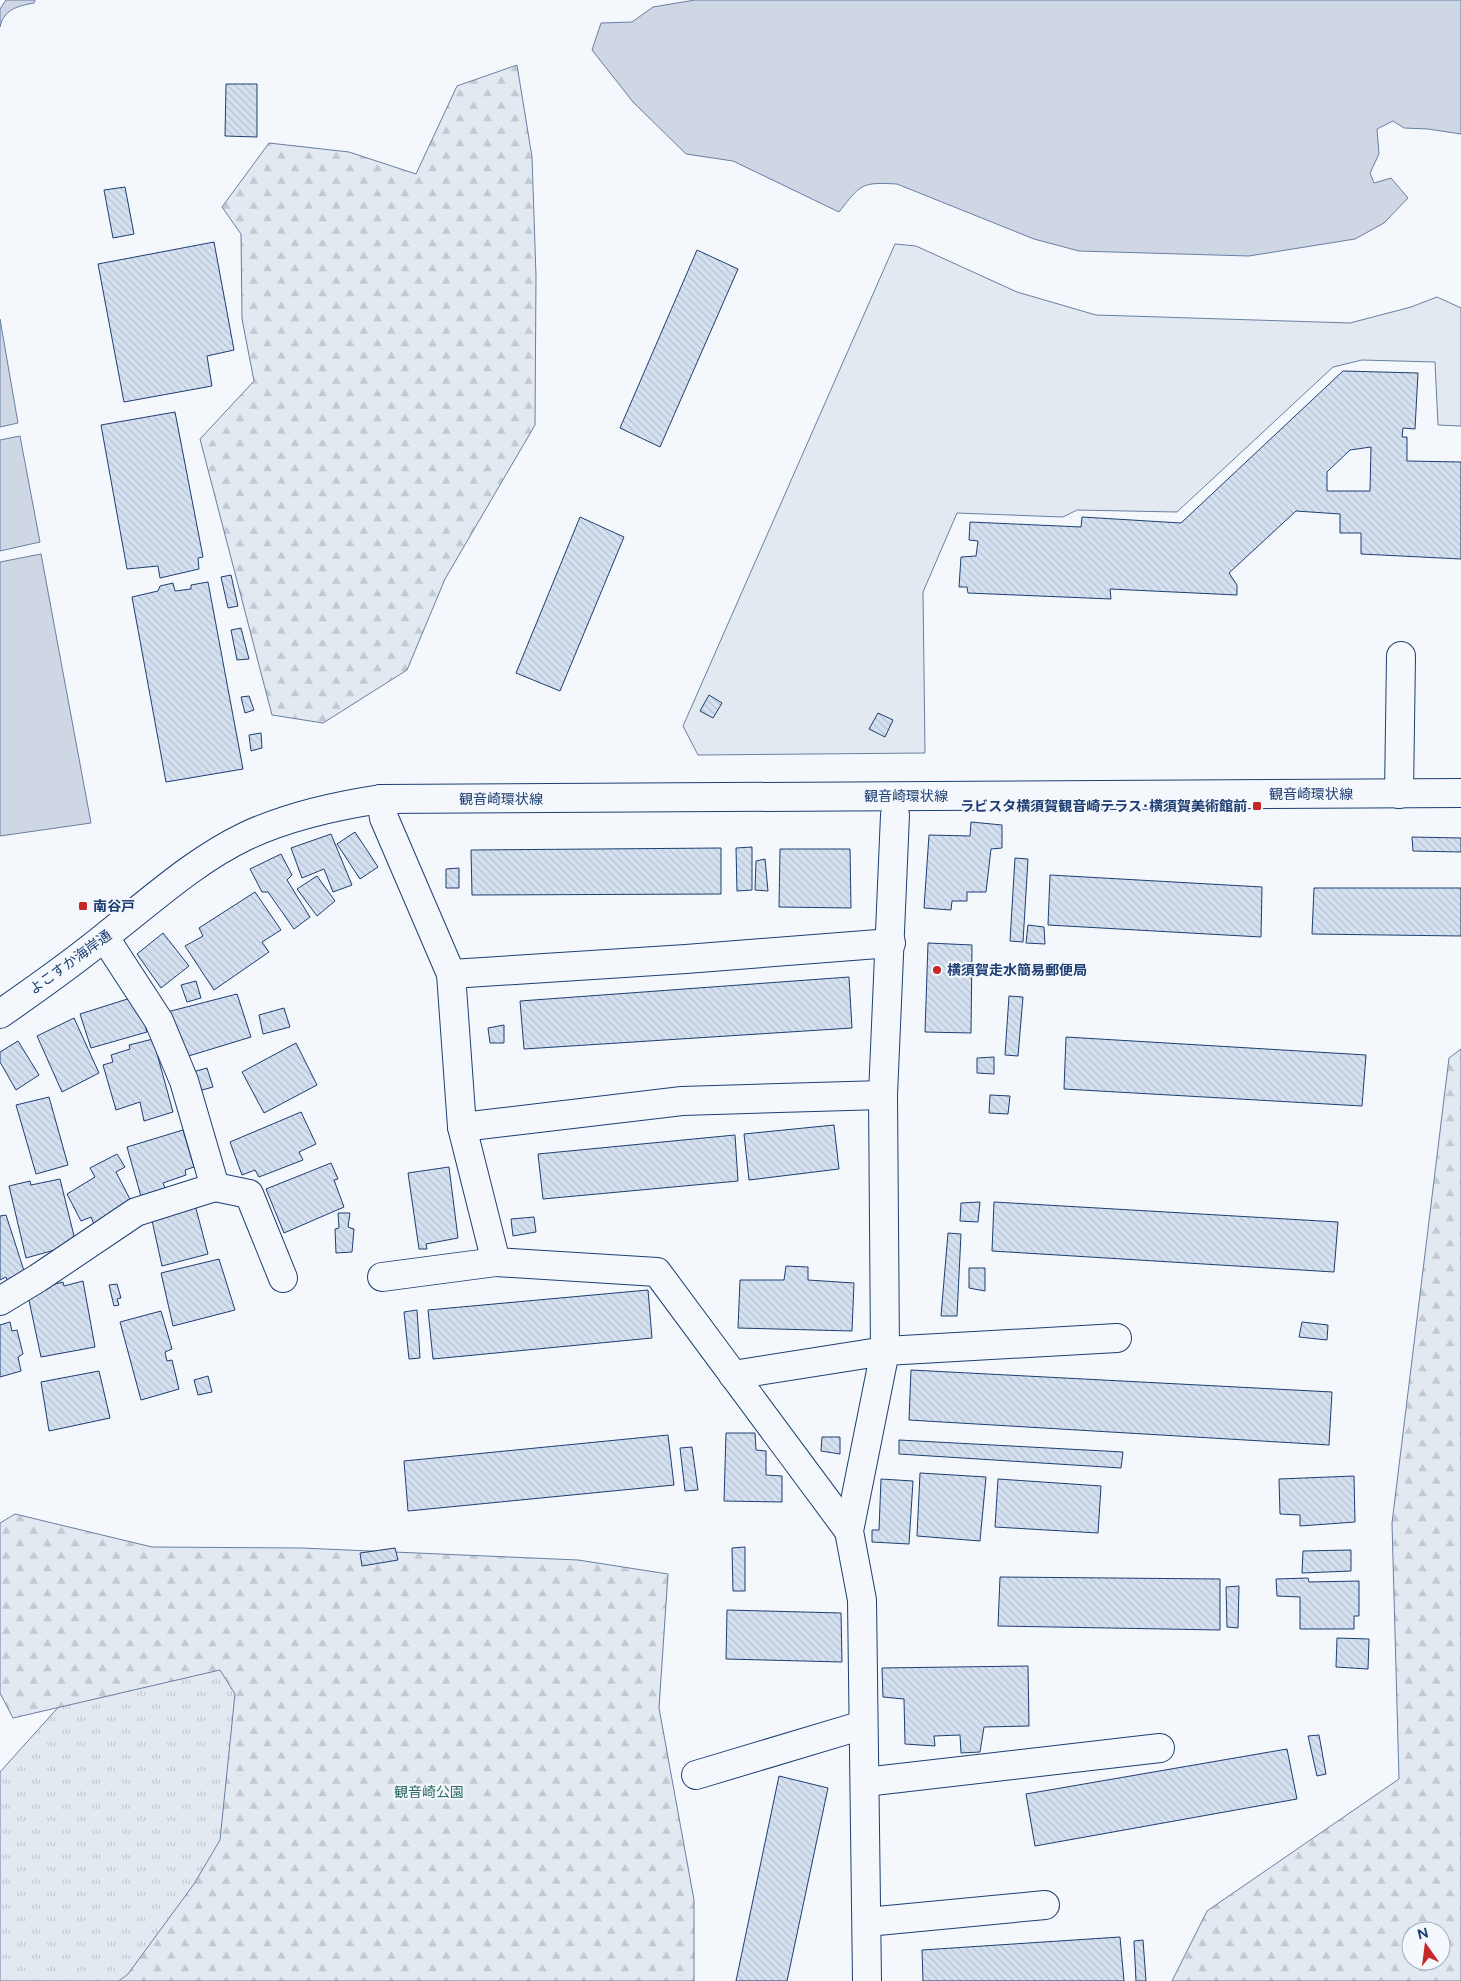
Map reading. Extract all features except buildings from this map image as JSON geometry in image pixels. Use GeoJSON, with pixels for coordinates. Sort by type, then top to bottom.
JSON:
{"type":"FeatureCollection","features":[{"type":"Feature","properties":{"kind":"main road"},"geometry":{"type":"LineString","coordinates":[[1399,794],[1401,656]]}},
{"type":"Feature","properties":{"kind":"main road","name":"観音崎環状線"},"geometry":{"type":"LineString","coordinates":[[381,799],[1461,794]]}},
{"type":"Feature","properties":{"kind":"main road"},"geometry":{"type":"LineString","coordinates":[[381,799],[384,818],[451,974],[462,1127],[496,1262]]}},
{"type":"Feature","properties":{"kind":"main road","name":"よこすか海岸通"},"geometry":{"type":"LineString","coordinates":[[0,1014],[105,938],[189,869],[245,837],[289,818],[345,804],[381,799]]}},
{"type":"Feature","properties":{"kind":"main road"},"geometry":{"type":"LineString","coordinates":[[867,1981],[862,1600],[849,1531],[885,1351],[883,1095],[895,815]]}},
{"type":"Feature","properties":{"kind":"main road"},"geometry":{"type":"LineString","coordinates":[[105,938],[159,1020],[184,1081],[215,1186]]}},
{"type":"Feature","properties":{"kind":"main road"},"geometry":{"type":"LineString","coordinates":[[451,974],[686,959],[891,943]]}},
{"type":"Feature","properties":{"kind":"main road"},"geometry":{"type":"LineString","coordinates":[[462,1127],[682,1101],[883,1095]]}},
{"type":"Feature","properties":{"kind":"main road"},"geometry":{"type":"LineString","coordinates":[[0,1301],[136,1212],[215,1186],[249,1194],[283,1278]]}},
{"type":"Feature","properties":{"kind":"main road"},"geometry":{"type":"LineString","coordinates":[[382,1278],[496,1262],[657,1272],[849,1531]]}},
{"type":"Feature","properties":{"kind":"main road"},"geometry":{"type":"LineString","coordinates":[[733,1375],[885,1351],[1117,1338]]}},
{"type":"Feature","properties":{"kind":"main road"},"geometry":{"type":"LineString","coordinates":[[696,1775],[864,1725]]}},
{"type":"Feature","properties":{"kind":"main road"},"geometry":{"type":"LineString","coordinates":[[865,1782],[1160,1748]]}},
{"type":"Feature","properties":{"kind":"main road"},"geometry":{"type":"LineString","coordinates":[[867,1922],[1045,1905]]}},
{"type":"Feature","properties":{"kind":"green space"},"geometry":{"type":"Polygon","coordinates":[[[517,65],[532,157],[536,276],[535,425],[445,579],[407,670],[323,723],[272,715],[200,439],[254,381],[242,319],[241,234],[222,207],[269,143],[349,152],[416,174],[457,86],[517,65]]]}},
{"type":"Feature","properties":{"kind":"green space"},"geometry":{"type":"Polygon","coordinates":[[[895,244],[916,246],[1017,292],[1096,315],[1350,323],[1411,307],[1437,297],[1461,308],[1461,426],[1438,425],[1435,362],[1362,360],[1333,367],[1177,512],[1077,510],[1063,517],[957,513],[923,592],[925,753],[698,755],[683,726],[895,244]]]}},
{"type":"Feature","properties":{"kind":"green space"},"geometry":{"type":"Polygon","coordinates":[[[1461,1049],[1461,1981],[1172,1981],[1207,1911],[1399,1779],[1392,1523],[1449,1058],[1461,1049]]]}},
{"type":"Feature","properties":{"kind":"green space","name":"観音崎公園"},"geometry":{"type":"Polygon","coordinates":[[[15,1514],[152,1547],[301,1548],[578,1560],[668,1574],[659,1708],[694,1900],[694,1981],[119,1981],[128,1974],[194,1884],[220,1840],[235,1694],[220,1670],[13,1718],[0,1693],[0,1523],[15,1514]]]}},
{"type":"Feature","properties":{"kind":"green space","name":"観音崎公園"},"geometry":{"type":"Polygon","coordinates":[[[151,1604],[634,1981],[0,1981],[0,1772],[151,1604]]]}},
{"type":"Feature","properties":{"kind":"shaded area"},"geometry":{"type":"Polygon","coordinates":[[[6,0],[35,0],[34,3],[17,7],[8,12],[0,27],[0,9],[6,0]]]}},
{"type":"Feature","properties":{"kind":"shaded area"},"geometry":{"type":"Polygon","coordinates":[[[695,0],[1461,0],[1461,134],[1428,129],[1404,128],[1393,121],[1377,129],[1379,154],[1370,173],[1374,183],[1391,178],[1408,198],[1384,223],[1355,239],[1249,256],[1079,251],[1034,239],[897,184],[876,184],[863,187],[852,196],[839,212],[733,161],[686,154],[633,102],[592,50],[601,23],[632,22],[653,7],[695,0]]]}},
{"type":"Feature","properties":{"kind":"shaded area"},"geometry":{"type":"Polygon","coordinates":[[[0,319],[18,423],[0,427],[0,319]]]}},
{"type":"Feature","properties":{"kind":"shaded area"},"geometry":{"type":"Polygon","coordinates":[[[20,436],[40,542],[0,551],[0,440],[20,436]]]}},
{"type":"Feature","properties":{"kind":"shaded area"},"geometry":{"type":"Polygon","coordinates":[[[41,554],[91,823],[0,836],[0,562],[41,554]]]}},
{"type":"Feature","properties":{"kind":"place","name":"ラビスタ横須賀観音崎テラス･横須賀美術館前"},"geometry":{"type":"Point","coordinates":[1257,806]}},
{"type":"Feature","properties":{"kind":"place","name":"南谷戸"},"geometry":{"type":"Point","coordinates":[83,906]}},
{"type":"Feature","properties":{"kind":"place","name":"横須賀走水簡易郵便局"},"geometry":{"type":"Point","coordinates":[937,970]}}]}
